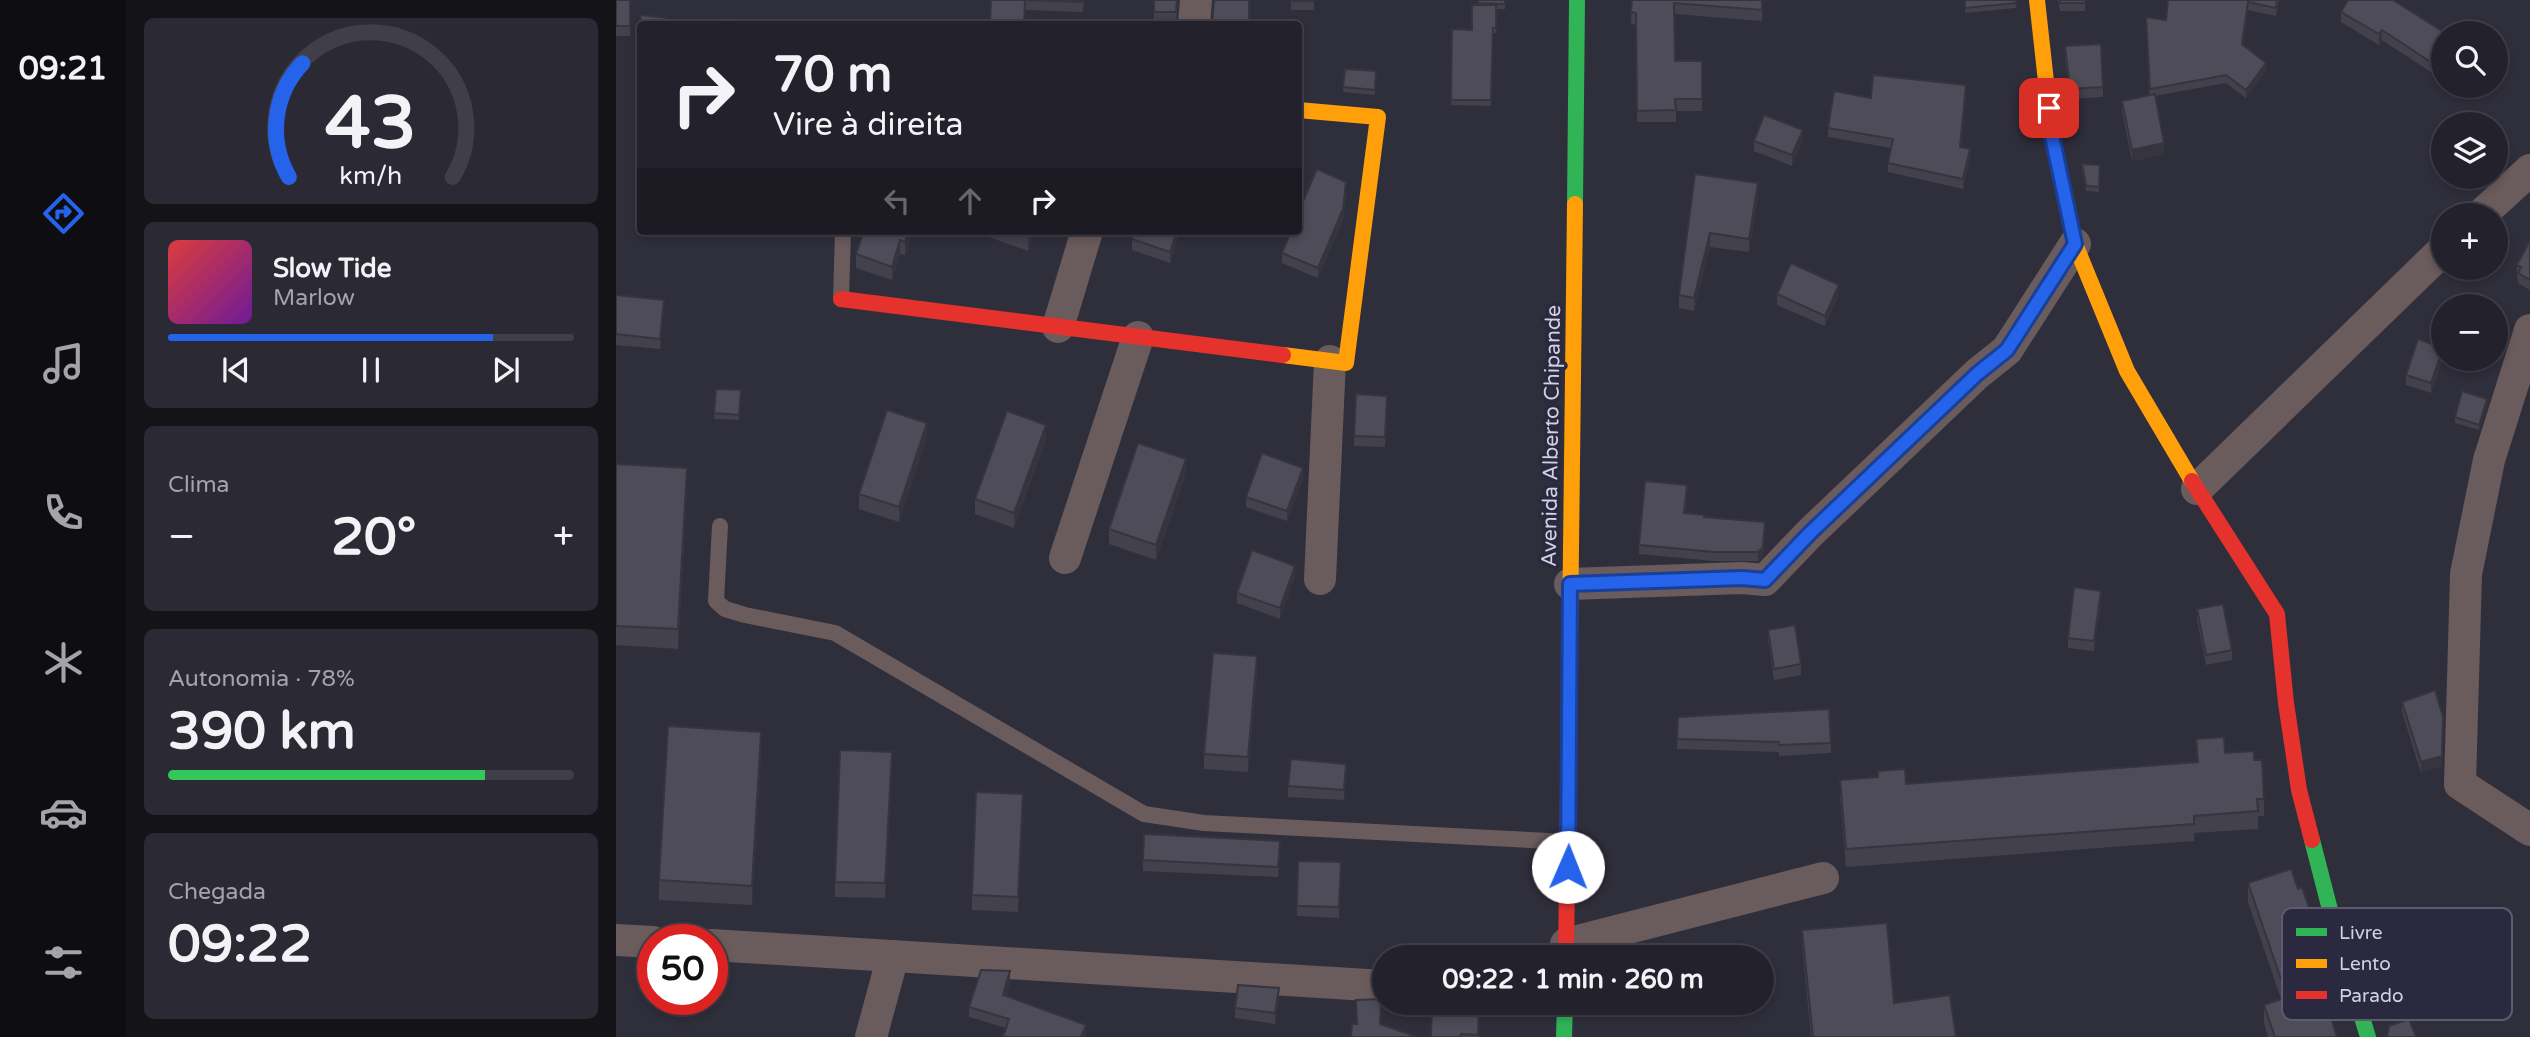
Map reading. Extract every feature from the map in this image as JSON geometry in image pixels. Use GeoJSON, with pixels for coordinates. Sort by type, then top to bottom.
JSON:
{"type":"FeatureCollection","features":[{"type":"Feature","properties":{"kind":"street"},"geometry":{"type":"LineString","coordinates":[[1194,21],[1196,0]]}},
{"type":"Feature","properties":{"kind":"street","name":"Avenida Alberto Chipande"},"geometry":{"type":"LineString","coordinates":[[1566,945],[1577,0]]}},
{"type":"Feature","properties":{"kind":"street"},"geometry":{"type":"LineString","coordinates":[[2038,0],[2052,136],[2075,244],[2127,371],[2197,489],[2277,614],[2286,704],[2299,790],[2329,908]]}},
{"type":"Feature","properties":{"kind":"street"},"geometry":{"type":"LineString","coordinates":[[841,299],[1346,363],[1378,117],[1302,110]]}},
{"type":"Feature","properties":{"kind":"street"},"geometry":{"type":"LineString","coordinates":[[2494,203],[2530,170]]}},
{"type":"Feature","properties":{"kind":"street"},"geometry":{"type":"LineString","coordinates":[[1058,327],[1086,235]]}},
{"type":"Feature","properties":{"kind":"street"},"geometry":{"type":"LineString","coordinates":[[1570,584],[1742,578],[1765,580],[1810,533],[1977,374],[2007,350],[2075,244]]}},
{"type":"Feature","properties":{"kind":"street"},"geometry":{"type":"LineString","coordinates":[[2197,489],[2431,262]]}},
{"type":"Feature","properties":{"kind":"street"},"geometry":{"type":"LineString","coordinates":[[2530,330],[2489,460],[2466,573],[2460,784],[2530,830]]}},
{"type":"Feature","properties":{"kind":"street"},"geometry":{"type":"LineString","coordinates":[[1065,558],[1139,337]]}},
{"type":"Feature","properties":{"kind":"street"},"geometry":{"type":"LineString","coordinates":[[1320,579],[1330,361]]}},
{"type":"Feature","properties":{"kind":"street"},"geometry":{"type":"LineString","coordinates":[[1587,945],[1823,877]]}},
{"type":"Feature","properties":{"kind":"street"},"geometry":{"type":"LineString","coordinates":[[616,940],[637,941]]}},
{"type":"Feature","properties":{"kind":"street"},"geometry":{"type":"LineString","coordinates":[[728,946],[1372,985]]}},
{"type":"Feature","properties":{"kind":"street"},"geometry":{"type":"LineString","coordinates":[[871,1037],[893,956]]}},
{"type":"Feature","properties":{"kind":"street"},"geometry":{"type":"LineString","coordinates":[[1564,1037],[1565,1015]]}},
{"type":"Feature","properties":{"kind":"street"},"geometry":{"type":"LineString","coordinates":[[2363,1020],[2368,1037]]}},
{"type":"Feature","properties":{"kind":"lane"},"geometry":{"type":"LineString","coordinates":[[841,299],[843,235]]}},
{"type":"Feature","properties":{"kind":"lane"},"geometry":{"type":"LineString","coordinates":[[720,526],[716,601],[725,608],[745,615],[835,633],[1144,814],[1204,822],[1568,842]]}},
{"type":"Feature","properties":{"kind":"building"},"geometry":{"type":"Polygon","coordinates":[[[616,0],[630,0],[630,26],[616,26],[616,0]]]}},
{"type":"Feature","properties":{"kind":"building"},"geometry":{"type":"Polygon","coordinates":[[[991,0],[1025,0],[1024,21],[990,21],[991,0]]]}},
{"type":"Feature","properties":{"kind":"building"},"geometry":{"type":"Polygon","coordinates":[[[1025,0],[1083,0],[1083,2],[1025,0]]]}},
{"type":"Feature","properties":{"kind":"building"},"geometry":{"type":"Polygon","coordinates":[[[1154,0],[1177,0],[1176,12],[1154,12],[1154,0]]]}},
{"type":"Feature","properties":{"kind":"building"},"geometry":{"type":"Polygon","coordinates":[[[1214,0],[1249,0],[1249,21],[1212,21],[1214,0]]]}},
{"type":"Feature","properties":{"kind":"building"},"geometry":{"type":"Polygon","coordinates":[[[1478,0],[1505,0],[1505,4],[1478,3],[1478,0]]]}},
{"type":"Feature","properties":{"kind":"building"},"geometry":{"type":"Polygon","coordinates":[[[1632,0],[1762,0],[1762,10],[1674,3],[1675,61],[1702,61],[1702,99],[1675,99],[1676,110],[1637,111],[1636,13],[1631,12],[1632,0]]]}},
{"type":"Feature","properties":{"kind":"building"},"geometry":{"type":"Polygon","coordinates":[[[1965,0],[2016,0],[2016,3],[1965,8],[1965,0]]]}},
{"type":"Feature","properties":{"kind":"building"},"geometry":{"type":"Polygon","coordinates":[[[2060,0],[2085,0],[2085,3],[2060,3],[2060,0]]]}},
{"type":"Feature","properties":{"kind":"building"},"geometry":{"type":"Polygon","coordinates":[[[2168,0],[2277,0],[2276,8],[2248,2],[2242,44],[2266,63],[2246,90],[2226,75],[2150,89],[2146,17],[2166,20],[2168,0]]]}},
{"type":"Feature","properties":{"kind":"building"},"geometry":{"type":"Polygon","coordinates":[[[2348,0],[2393,0],[2431,24],[2431,62],[2382,30],[2379,34],[2341,12],[2348,0]]]}},
{"type":"Feature","properties":{"kind":"building"},"geometry":{"type":"Polygon","coordinates":[[[1472,5],[1496,5],[1491,100],[1451,100],[1452,29],[1472,30],[1472,5]]]}},
{"type":"Feature","properties":{"kind":"building"},"geometry":{"type":"Polygon","coordinates":[[[641,15],[667,18],[666,21],[640,21],[641,15]]]}},
{"type":"Feature","properties":{"kind":"building"},"geometry":{"type":"Polygon","coordinates":[[[2101,44],[2103,87],[2070,89],[2065,46],[2101,44]]]}},
{"type":"Feature","properties":{"kind":"building"},"geometry":{"type":"Polygon","coordinates":[[[1345,69],[1376,71],[1375,90],[1343,87],[1345,69]]]}},
{"type":"Feature","properties":{"kind":"building"},"geometry":{"type":"Polygon","coordinates":[[[1873,75],[1966,85],[1960,147],[1970,149],[1963,179],[1888,163],[1893,139],[1828,128],[1834,91],[1871,98],[1873,75]]]}},
{"type":"Feature","properties":{"kind":"building"},"geometry":{"type":"Polygon","coordinates":[[[2155,94],[2164,143],[2132,150],[2122,101],[2155,94]]]}},
{"type":"Feature","properties":{"kind":"building"},"geometry":{"type":"Polygon","coordinates":[[[1764,115],[1803,130],[1792,155],[1754,141],[1764,115]]]}},
{"type":"Feature","properties":{"kind":"building"},"geometry":{"type":"Polygon","coordinates":[[[2082,164],[2100,165],[2099,187],[2086,186],[2082,164]]]}},
{"type":"Feature","properties":{"kind":"building"},"geometry":{"type":"Polygon","coordinates":[[[1317,169],[1346,182],[1343,209],[1318,268],[1282,253],[1289,235],[1302,235],[1302,204],[1317,169]]]}},
{"type":"Feature","properties":{"kind":"building"},"geometry":{"type":"Polygon","coordinates":[[[1695,174],[1758,183],[1749,239],[1710,233],[1694,298],[1679,295],[1695,174]]]}},
{"type":"Feature","properties":{"kind":"building"},"geometry":{"type":"Polygon","coordinates":[[[863,235],[907,235],[905,242],[900,240],[892,267],[856,254],[863,235]]]}},
{"type":"Feature","properties":{"kind":"building"},"geometry":{"type":"Polygon","coordinates":[[[1134,235],[1176,235],[1170,252],[1132,239],[1134,235]]]}},
{"type":"Feature","properties":{"kind":"building"},"geometry":{"type":"Polygon","coordinates":[[[2530,240],[2530,280],[2518,273],[2521,267],[2517,265],[2530,240]]]}},
{"type":"Feature","properties":{"kind":"building"},"geometry":{"type":"Polygon","coordinates":[[[1791,263],[1839,285],[1825,316],[1777,294],[1791,263]]]}},
{"type":"Feature","properties":{"kind":"building"},"geometry":{"type":"Polygon","coordinates":[[[616,295],[664,300],[660,339],[616,334],[616,295]]]}},
{"type":"Feature","properties":{"kind":"building"},"geometry":{"type":"Polygon","coordinates":[[[2418,339],[2431,344],[2431,371],[2435,371],[2431,383],[2406,375],[2418,339]]]}},
{"type":"Feature","properties":{"kind":"building"},"geometry":{"type":"Polygon","coordinates":[[[716,389],[741,390],[739,415],[714,413],[716,389]]]}},
{"type":"Feature","properties":{"kind":"building"},"geometry":{"type":"Polygon","coordinates":[[[2462,391],[2487,399],[2479,425],[2455,417],[2462,391]]]}},
{"type":"Feature","properties":{"kind":"building"},"geometry":{"type":"Polygon","coordinates":[[[1356,394],[1387,396],[1385,437],[1354,436],[1356,394]]]}},
{"type":"Feature","properties":{"kind":"building"},"geometry":{"type":"Polygon","coordinates":[[[887,410],[927,423],[899,507],[859,494],[887,410]]]}},
{"type":"Feature","properties":{"kind":"building"},"geometry":{"type":"Polygon","coordinates":[[[1007,411],[1046,425],[1014,513],[975,499],[1007,411]]]}},
{"type":"Feature","properties":{"kind":"building"},"geometry":{"type":"Polygon","coordinates":[[[1138,443],[1186,459],[1156,545],[1109,529],[1138,443]]]}},
{"type":"Feature","properties":{"kind":"building"},"geometry":{"type":"Polygon","coordinates":[[[1262,453],[1303,468],[1287,511],[1246,497],[1262,453]]]}},
{"type":"Feature","properties":{"kind":"building"},"geometry":{"type":"Polygon","coordinates":[[[616,464],[687,468],[678,629],[616,626],[616,464]]]}},
{"type":"Feature","properties":{"kind":"building"},"geometry":{"type":"Polygon","coordinates":[[[1645,481],[1687,485],[1684,513],[1765,522],[1763,547],[1758,552],[1714,552],[1639,545],[1645,481]]]}},
{"type":"Feature","properties":{"kind":"building"},"geometry":{"type":"Polygon","coordinates":[[[1252,550],[1295,566],[1280,608],[1237,593],[1252,550]]]}},
{"type":"Feature","properties":{"kind":"building"},"geometry":{"type":"Polygon","coordinates":[[[2074,587],[2101,591],[2094,641],[2068,638],[2074,587]]]}},
{"type":"Feature","properties":{"kind":"building"},"geometry":{"type":"Polygon","coordinates":[[[2223,604],[2232,650],[2206,655],[2197,609],[2223,604]]]}},
{"type":"Feature","properties":{"kind":"building"},"geometry":{"type":"Polygon","coordinates":[[[1795,625],[1801,664],[1774,669],[1768,630],[1795,625]]]}},
{"type":"Feature","properties":{"kind":"building"},"geometry":{"type":"Polygon","coordinates":[[[1213,653],[1257,656],[1248,757],[1204,754],[1213,653]]]}},
{"type":"Feature","properties":{"kind":"building"},"geometry":{"type":"Polygon","coordinates":[[[2435,690],[2443,717],[2442,756],[2421,762],[2402,702],[2435,690]]]}},
{"type":"Feature","properties":{"kind":"building"},"geometry":{"type":"Polygon","coordinates":[[[1829,709],[1831,743],[1779,745],[1779,742],[1677,739],[1678,717],[1829,709]]]}},
{"type":"Feature","properties":{"kind":"building"},"geometry":{"type":"Polygon","coordinates":[[[668,726],[761,732],[752,886],[659,880],[668,726]]]}},
{"type":"Feature","properties":{"kind":"building"},"geometry":{"type":"Polygon","coordinates":[[[2224,737],[2225,753],[2254,751],[2254,760],[2262,760],[2264,799],[2257,799],[2258,811],[2194,816],[2194,824],[1846,849],[1840,780],[1878,777],[1878,771],[1905,769],[1906,784],[2198,762],[2196,739],[2224,737]]]}},
{"type":"Feature","properties":{"kind":"building"},"geometry":{"type":"Polygon","coordinates":[[[840,750],[892,752],[885,883],[835,882],[840,750]]]}},
{"type":"Feature","properties":{"kind":"building"},"geometry":{"type":"Polygon","coordinates":[[[1291,759],[1346,764],[1344,790],[1288,786],[1291,759]]]}},
{"type":"Feature","properties":{"kind":"building"},"geometry":{"type":"Polygon","coordinates":[[[976,792],[1023,794],[1018,897],[972,895],[976,792]]]}},
{"type":"Feature","properties":{"kind":"building"},"geometry":{"type":"Polygon","coordinates":[[[1144,834],[1280,841],[1278,867],[1143,860],[1144,834]]]}},
{"type":"Feature","properties":{"kind":"building"},"geometry":{"type":"Polygon","coordinates":[[[1298,861],[1341,862],[1339,907],[1297,906],[1298,861]]]}},
{"type":"Feature","properties":{"kind":"building"},"geometry":{"type":"Polygon","coordinates":[[[2291,869],[2298,889],[2302,887],[2309,908],[2282,908],[2282,982],[2248,883],[2291,869]]]}},
{"type":"Feature","properties":{"kind":"building"},"geometry":{"type":"Polygon","coordinates":[[[1887,923],[1894,1003],[1950,995],[1956,1037],[1813,1037],[1802,930],[1887,923]]]}},
{"type":"Feature","properties":{"kind":"building"},"geometry":{"type":"Polygon","coordinates":[[[981,970],[1010,971],[1003,995],[1086,1025],[1081,1037],[1003,1037],[1009,1019],[969,1007],[981,970]]]}},
{"type":"Feature","properties":{"kind":"building"},"geometry":{"type":"Polygon","coordinates":[[[1238,985],[1279,988],[1275,1013],[1235,1008],[1238,985]]]}},
{"type":"Feature","properties":{"kind":"building"},"geometry":{"type":"Polygon","coordinates":[[[1372,999],[1372,1015],[1380,1015],[1380,1024],[1417,1037],[1351,1037],[1352,1024],[1357,1024],[1356,1000],[1372,999]]]}},
{"type":"Feature","properties":{"kind":"building"},"geometry":{"type":"Polygon","coordinates":[[[2282,999],[2282,1020],[2332,1020],[2337,1037],[2275,1037],[2264,1005],[2282,999]]]}},
{"type":"Feature","properties":{"kind":"building"},"geometry":{"type":"Polygon","coordinates":[[[1432,1015],[1479,1015],[1478,1035],[1431,1037],[1432,1015]]]}},
{"type":"Feature","properties":{"kind":"building"},"geometry":{"type":"Polygon","coordinates":[[[2409,1020],[2416,1037],[2387,1037],[2389,1026],[2409,1020]]]}},
{"type":"Feature","properties":{"kind":"traffic: fast"},"geometry":{"type":"LineString","coordinates":[[1575,204],[1577,0]]}},
{"type":"Feature","properties":{"kind":"traffic: fast"},"geometry":{"type":"LineString","coordinates":[[2312,840],[2330,908]]}},
{"type":"Feature","properties":{"kind":"traffic: fast"},"geometry":{"type":"LineString","coordinates":[[1564,1037],[1565,1015]]}},
{"type":"Feature","properties":{"kind":"traffic: fast"},"geometry":{"type":"LineString","coordinates":[[2363,1020],[2368,1037]]}},
{"type":"Feature","properties":{"kind":"traffic: slow"},"geometry":{"type":"LineString","coordinates":[[2037,0],[2052,136],[2075,244],[2127,371],[2192,481]]}},
{"type":"Feature","properties":{"kind":"traffic: slow"},"geometry":{"type":"LineString","coordinates":[[1283,355],[1346,363],[1378,117],[1302,110]]}},
{"type":"Feature","properties":{"kind":"traffic: slow"},"geometry":{"type":"LineString","coordinates":[[1570,635],[1575,204]]}},
{"type":"Feature","properties":{"kind":"traffic: jam"},"geometry":{"type":"LineString","coordinates":[[841,299],[1283,355]]}},
{"type":"Feature","properties":{"kind":"traffic: jam"},"geometry":{"type":"LineString","coordinates":[[2192,481],[2277,614],[2286,703],[2299,790],[2312,840]]}},
{"type":"Feature","properties":{"kind":"traffic: jam"},"geometry":{"type":"LineString","coordinates":[[1566,945],[1570,635]]}},
{"type":"Feature","properties":{"kind":"route"},"geometry":{"type":"LineString","coordinates":[[1568,867],[1570,584],[1742,578],[1765,580],[1810,533],[1977,374],[2007,350],[2075,244],[2052,136],[2049,108]]}}]}
